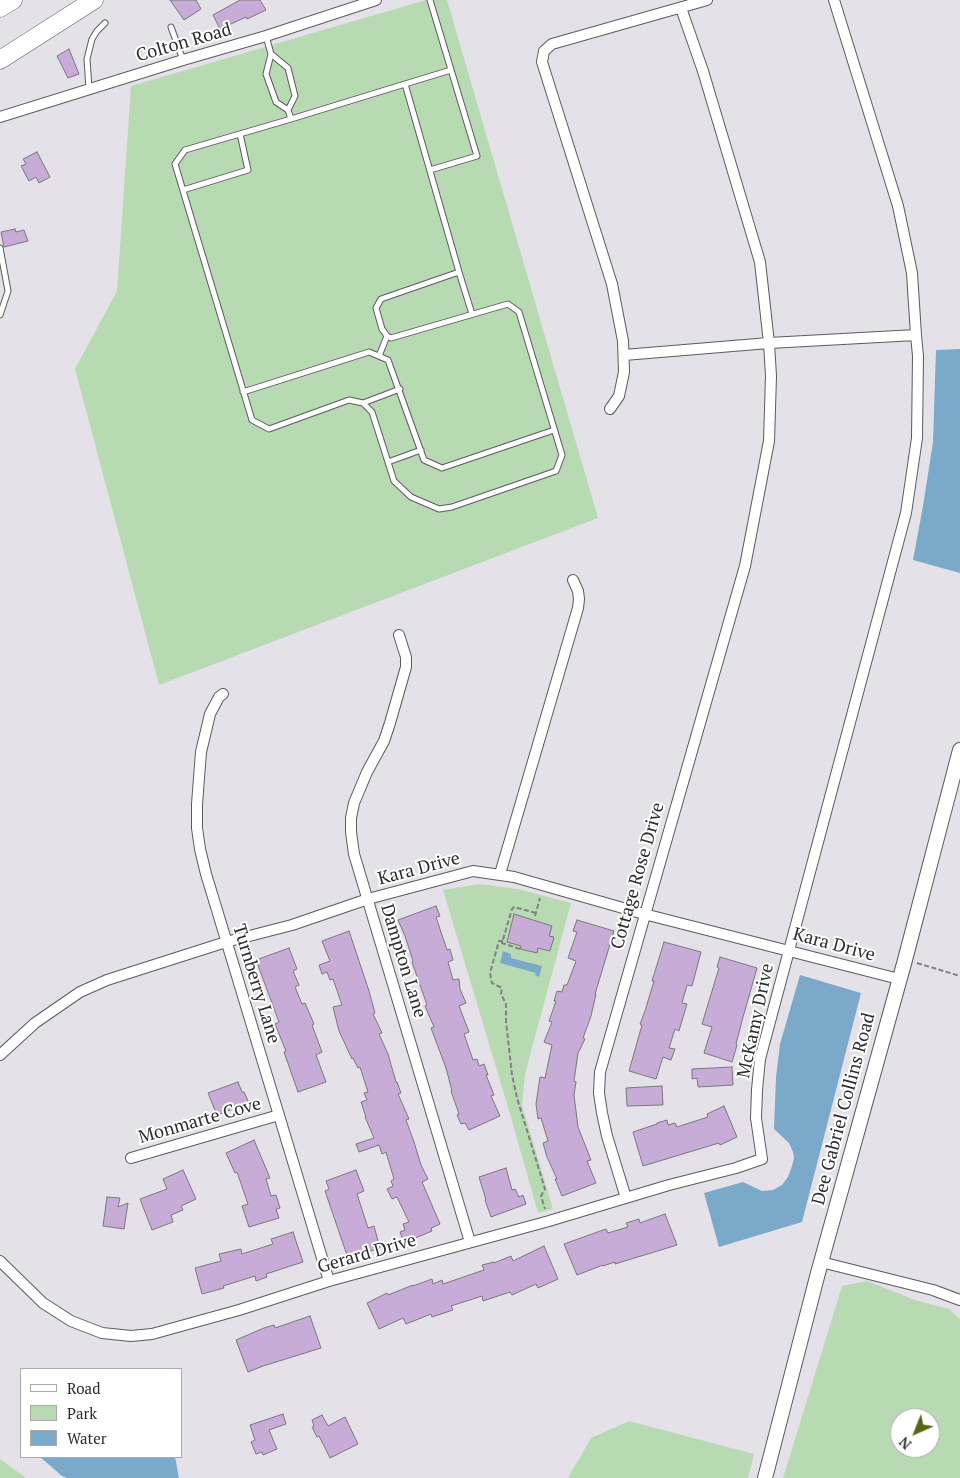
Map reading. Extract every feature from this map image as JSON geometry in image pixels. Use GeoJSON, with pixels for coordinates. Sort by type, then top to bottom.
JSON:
{"type":"FeatureCollection","features":[{"type":"Feature","properties":{"kind":"highway"},"geometry":{"type":"LineString","coordinates":[[0,8],[13,0]]}},
{"type":"Feature","properties":{"kind":"highway"},"geometry":{"type":"LineString","coordinates":[[0,60],[94,0]]}},
{"type":"Feature","properties":{"kind":"street","name":"Colton Road"},"geometry":{"type":"LineString","coordinates":[[0,116],[266,36],[376,0]]}},
{"type":"Feature","properties":{"kind":"street"},"geometry":{"type":"LineString","coordinates":[[610,409],[619,396],[624,372],[623,340],[612,284],[542,62],[544,51],[552,44],[707,0]]}},
{"type":"Feature","properties":{"kind":"street","name":"McKamy Drive"},"geometry":{"type":"LineString","coordinates":[[762,1159],[756,1118],[760,1059],[906,514],[917,438],[918,356],[912,273],[898,206],[834,0]]}},
{"type":"Feature","properties":{"kind":"street","name":"Cottage Rose Drive"},"geometry":{"type":"LineString","coordinates":[[626,1198],[602,1113],[599,1093],[600,1072],[745,566],[769,441],[771,376],[760,262],[706,81],[681,8]]}},
{"type":"Feature","properties":{"kind":"street"},"geometry":{"type":"LineString","coordinates":[[624,355],[769,343],[916,335]]}},
{"type":"Feature","properties":{"kind":"street"},"geometry":{"type":"LineString","coordinates":[[500,874],[578,608],[578,590],[573,580]]}},
{"type":"Feature","properties":{"kind":"street","name":"Dampton Lane"},"geometry":{"type":"LineString","coordinates":[[399,635],[406,656],[406,667],[390,723],[379,751],[359,788],[351,818],[351,832],[354,854],[470,1242]]}},
{"type":"Feature","properties":{"kind":"street","name":"Turnberry Lane"},"geometry":{"type":"LineString","coordinates":[[223,694],[214,705],[207,724],[200,760],[197,828],[202,857],[329,1281]]}},
{"type":"Feature","properties":{"kind":"street","name":"Dee Gabriel Collins Road"},"geometry":{"type":"LineString","coordinates":[[765,1478],[821,1262],[905,960],[960,750]]}},
{"type":"Feature","properties":{"kind":"street","name":"Kara Drive"},"geometry":{"type":"LineString","coordinates":[[0,1055],[35,1023],[80,992],[107,980],[226,942],[292,925],[368,899],[474,871],[514,877],[644,914],[899,979]]}},
{"type":"Feature","properties":{"kind":"street","name":"Monmarte Cove"},"geometry":{"type":"LineString","coordinates":[[131,1158],[279,1115]]}},
{"type":"Feature","properties":{"kind":"street","name":"Gerard Drive"},"geometry":{"type":"LineString","coordinates":[[0,1261],[43,1303],[71,1321],[102,1333],[131,1336],[152,1334],[239,1310],[329,1281],[549,1221],[762,1159]]}},
{"type":"Feature","properties":{"kind":"street"},"geometry":{"type":"LineString","coordinates":[[821,1262],[933,1290],[960,1300]]}},
{"type":"Feature","properties":{"kind":"lane"},"geometry":{"type":"LineString","coordinates":[[430,0],[477,156],[430,170]]}},
{"type":"Feature","properties":{"kind":"lane"},"geometry":{"type":"LineString","coordinates":[[89,89],[87,59],[92,39],[97,30],[105,23]]}},
{"type":"Feature","properties":{"kind":"lane"},"geometry":{"type":"LineString","coordinates":[[171,27],[183,60]]}},
{"type":"Feature","properties":{"kind":"lane"},"geometry":{"type":"LineString","coordinates":[[266,36],[271,54],[266,74],[276,102],[288,110],[291,118]]}},
{"type":"Feature","properties":{"kind":"lane"},"geometry":{"type":"LineString","coordinates":[[271,54],[288,68],[295,96],[288,110]]}},
{"type":"Feature","properties":{"kind":"lane"},"geometry":{"type":"LineString","coordinates":[[400,389],[363,402],[349,400],[269,429],[252,420],[175,164],[185,150],[451,70]]}},
{"type":"Feature","properties":{"kind":"lane"},"geometry":{"type":"LineString","coordinates":[[404,84],[472,314]]}},
{"type":"Feature","properties":{"kind":"lane"},"geometry":{"type":"LineString","coordinates":[[183,190],[248,170],[240,134]]}},
{"type":"Feature","properties":{"kind":"lane"},"geometry":{"type":"LineString","coordinates":[[0,248],[8,291],[0,315]]}},
{"type":"Feature","properties":{"kind":"lane"},"geometry":{"type":"LineString","coordinates":[[363,402],[372,412],[394,481],[412,497],[439,509],[452,507],[556,471],[562,455],[519,312],[508,304],[391,338],[382,329],[376,308],[381,299],[459,272]]}},
{"type":"Feature","properties":{"kind":"lane"},"geometry":{"type":"LineString","coordinates":[[379,356],[387,336]]}},
{"type":"Feature","properties":{"kind":"lane"},"geometry":{"type":"LineString","coordinates":[[243,392],[369,352],[388,360],[424,460],[442,468],[554,430]]}},
{"type":"Feature","properties":{"kind":"lane"},"geometry":{"type":"LineString","coordinates":[[388,462],[421,450]]}},
{"type":"Feature","properties":{"kind":"path"},"geometry":{"type":"LineString","coordinates":[[503,942],[512,908],[536,914],[540,898]]}},
{"type":"Feature","properties":{"kind":"path"},"geometry":{"type":"LineString","coordinates":[[520,949],[499,941],[490,973],[492,982],[502,988],[501,994],[506,1004],[512,1075],[545,1189],[541,1196],[545,1209]]}},
{"type":"Feature","properties":{"kind":"path"},"geometry":{"type":"LineString","coordinates":[[905,960],[960,976]]}},
{"type":"Feature","properties":{"kind":"green space"},"geometry":{"type":"Polygon","coordinates":[[[426,0],[447,0],[598,518],[159,685],[75,369],[117,291],[131,86],[426,0]]]}},
{"type":"Feature","properties":{"kind":"green space"},"geometry":{"type":"Polygon","coordinates":[[[479,884],[518,889],[571,903],[525,1074],[522,1105],[553,1209],[538,1213],[443,890],[479,884]]]}},
{"type":"Feature","properties":{"kind":"green space"},"geometry":{"type":"Polygon","coordinates":[[[867,1281],[915,1300],[949,1309],[960,1319],[960,1478],[783,1478],[842,1286],[867,1281]]]}},
{"type":"Feature","properties":{"kind":"green space"},"geometry":{"type":"Polygon","coordinates":[[[629,1421],[754,1454],[748,1478],[568,1478],[591,1438],[629,1421]]]}},
{"type":"Feature","properties":{"kind":"green space"},"geometry":{"type":"Polygon","coordinates":[[[0,1459],[26,1478],[0,1478],[0,1459]]]}},
{"type":"Feature","properties":{"kind":"water"},"geometry":{"type":"Polygon","coordinates":[[[960,349],[960,573],[913,560],[933,442],[936,350],[960,349]]]}},
{"type":"Feature","properties":{"kind":"water"},"geometry":{"type":"Polygon","coordinates":[[[503,951],[511,954],[511,958],[542,966],[539,977],[535,975],[536,973],[500,963],[503,951]]]}},
{"type":"Feature","properties":{"kind":"water"},"geometry":{"type":"Polygon","coordinates":[[[800,975],[861,993],[802,1222],[719,1247],[704,1193],[743,1182],[762,1191],[773,1190],[782,1185],[788,1177],[792,1166],[794,1158],[789,1143],[774,1129],[776,1077],[780,1044],[800,975]]]}},
{"type":"Feature","properties":{"kind":"water"},"geometry":{"type":"Polygon","coordinates":[[[41,1458],[175,1458],[179,1478],[67,1478],[41,1458]]]}},
{"type":"Feature","properties":{"kind":"building"},"geometry":{"type":"Polygon","coordinates":[[[170,0],[196,0],[201,9],[184,20],[170,0]]]}},
{"type":"Feature","properties":{"kind":"building"},"geometry":{"type":"Polygon","coordinates":[[[240,0],[260,0],[266,10],[220,29],[213,15],[240,0]]]}},
{"type":"Feature","properties":{"kind":"building"},"geometry":{"type":"Polygon","coordinates":[[[69,49],[79,74],[68,78],[57,56],[69,49]]]}},
{"type":"Feature","properties":{"kind":"building"},"geometry":{"type":"Polygon","coordinates":[[[37,152],[50,177],[39,183],[36,177],[29,181],[21,166],[26,164],[23,159],[37,152]]]}},
{"type":"Feature","properties":{"kind":"building"},"geometry":{"type":"Polygon","coordinates":[[[15,229],[16,232],[24,230],[28,241],[4,247],[1,232],[15,229]]]}},
{"type":"Feature","properties":{"kind":"building"},"geometry":{"type":"Polygon","coordinates":[[[436,906],[440,916],[436,917],[447,950],[450,949],[453,960],[448,962],[453,980],[459,979],[460,989],[466,1003],[459,1006],[469,1032],[464,1034],[473,1060],[477,1059],[479,1066],[484,1064],[494,1095],[491,1096],[500,1116],[469,1130],[465,1123],[461,1124],[457,1115],[459,1114],[446,1068],[431,1028],[434,1027],[425,1006],[427,1005],[398,920],[436,906]]]}},
{"type":"Feature","properties":{"kind":"building"},"geometry":{"type":"Polygon","coordinates":[[[514,914],[552,926],[549,936],[554,937],[550,951],[538,948],[537,953],[520,949],[521,946],[507,942],[514,914]]]}},
{"type":"Feature","properties":{"kind":"building"},"geometry":{"type":"Polygon","coordinates":[[[577,920],[614,931],[595,994],[591,1016],[583,1038],[585,1039],[578,1053],[574,1081],[576,1082],[574,1095],[578,1127],[591,1160],[587,1161],[596,1183],[562,1196],[543,1143],[548,1141],[541,1118],[538,1119],[536,1104],[540,1077],[545,1078],[552,1045],[544,1042],[552,1022],[549,1021],[556,1001],[554,1001],[557,991],[562,992],[564,985],[567,985],[576,961],[568,958],[577,932],[573,931],[577,920]]]}},
{"type":"Feature","properties":{"kind":"building"},"geometry":{"type":"Polygon","coordinates":[[[349,931],[369,991],[375,1013],[373,1014],[382,1033],[379,1034],[401,1093],[398,1094],[409,1119],[406,1120],[421,1165],[428,1179],[422,1182],[440,1224],[431,1228],[432,1231],[404,1243],[400,1232],[405,1230],[403,1224],[409,1222],[397,1197],[392,1199],[387,1189],[393,1186],[391,1181],[394,1179],[386,1152],[382,1154],[379,1145],[359,1152],[356,1144],[374,1138],[361,1102],[367,1100],[364,1093],[368,1092],[360,1067],[358,1068],[352,1059],[339,1031],[333,1007],[342,1005],[333,979],[330,980],[327,972],[322,974],[319,965],[330,961],[322,941],[349,931]]]}},
{"type":"Feature","properties":{"kind":"building"},"geometry":{"type":"Polygon","coordinates":[[[664,942],[701,952],[692,986],[687,985],[682,1003],[687,1004],[679,1031],[675,1029],[669,1048],[675,1049],[671,1060],[663,1057],[656,1079],[629,1071],[642,1025],[640,1024],[664,942]]]}},
{"type":"Feature","properties":{"kind":"building"},"geometry":{"type":"Polygon","coordinates":[[[289,948],[297,969],[293,971],[299,985],[295,987],[302,1004],[305,1003],[314,1024],[312,1025],[322,1052],[316,1055],[326,1082],[298,1092],[284,1052],[286,1051],[275,1024],[279,1022],[256,960],[289,948]]]}},
{"type":"Feature","properties":{"kind":"building"},"geometry":{"type":"Polygon","coordinates":[[[720,957],[757,968],[732,1062],[704,1053],[712,1027],[702,1024],[719,968],[717,967],[720,957]]]}},
{"type":"Feature","properties":{"kind":"building"},"geometry":{"type":"Polygon","coordinates":[[[732,1067],[733,1085],[698,1087],[697,1078],[692,1079],[692,1069],[732,1067]]]}},
{"type":"Feature","properties":{"kind":"building"},"geometry":{"type":"Polygon","coordinates":[[[238,1082],[249,1103],[217,1115],[208,1093],[238,1082]]]}},
{"type":"Feature","properties":{"kind":"building"},"geometry":{"type":"Polygon","coordinates":[[[662,1086],[663,1105],[627,1106],[626,1088],[662,1086]]]}},
{"type":"Feature","properties":{"kind":"building"},"geometry":{"type":"Polygon","coordinates":[[[724,1106],[737,1137],[720,1145],[719,1143],[643,1166],[633,1132],[667,1120],[668,1125],[675,1123],[677,1127],[708,1117],[707,1114],[724,1106]]]}},
{"type":"Feature","properties":{"kind":"building"},"geometry":{"type":"Polygon","coordinates":[[[254,1140],[270,1178],[266,1179],[271,1196],[276,1195],[280,1208],[276,1209],[279,1218],[249,1227],[242,1206],[248,1204],[237,1172],[235,1173],[226,1153],[254,1140]]]}},
{"type":"Feature","properties":{"kind":"building"},"geometry":{"type":"Polygon","coordinates":[[[506,1168],[512,1190],[515,1189],[519,1197],[523,1195],[526,1204],[491,1217],[479,1177],[506,1168]]]}},
{"type":"Feature","properties":{"kind":"building"},"geometry":{"type":"Polygon","coordinates":[[[183,1170],[196,1199],[181,1206],[183,1210],[171,1215],[173,1222],[152,1230],[140,1199],[167,1189],[163,1179],[183,1170]]]}},
{"type":"Feature","properties":{"kind":"building"},"geometry":{"type":"Polygon","coordinates":[[[356,1170],[364,1191],[357,1194],[368,1228],[374,1226],[380,1248],[348,1258],[325,1191],[329,1189],[326,1181],[356,1170]]]}},
{"type":"Feature","properties":{"kind":"building"},"geometry":{"type":"Polygon","coordinates":[[[107,1197],[120,1198],[118,1207],[128,1203],[124,1229],[103,1226],[107,1197]]]}},
{"type":"Feature","properties":{"kind":"building"},"geometry":{"type":"Polygon","coordinates":[[[665,1214],[677,1245],[615,1264],[615,1262],[603,1265],[577,1275],[564,1244],[606,1229],[608,1233],[628,1227],[626,1223],[639,1219],[640,1223],[665,1214]]]}},
{"type":"Feature","properties":{"kind":"building"},"geometry":{"type":"Polygon","coordinates":[[[293,1232],[303,1262],[266,1274],[267,1277],[256,1281],[255,1276],[202,1294],[195,1268],[221,1261],[219,1254],[241,1249],[242,1254],[273,1244],[271,1239],[293,1232]]]}},
{"type":"Feature","properties":{"kind":"building"},"geometry":{"type":"Polygon","coordinates":[[[544,1246],[558,1279],[538,1288],[536,1284],[512,1295],[510,1292],[483,1301],[482,1296],[451,1306],[453,1310],[432,1317],[431,1314],[406,1324],[403,1318],[379,1329],[367,1303],[387,1293],[388,1295],[432,1279],[433,1284],[442,1280],[443,1284],[484,1270],[482,1265],[494,1263],[511,1256],[513,1261],[544,1246]]]}},
{"type":"Feature","properties":{"kind":"building"},"geometry":{"type":"Polygon","coordinates":[[[310,1316],[321,1348],[248,1372],[236,1340],[264,1328],[274,1325],[275,1328],[310,1316]]]}},
{"type":"Feature","properties":{"kind":"building"},"geometry":{"type":"Polygon","coordinates":[[[283,1414],[286,1424],[269,1430],[277,1449],[263,1455],[262,1452],[256,1454],[251,1442],[255,1440],[250,1425],[283,1414]]]}},
{"type":"Feature","properties":{"kind":"building"},"geometry":{"type":"Polygon","coordinates":[[[322,1415],[328,1426],[345,1417],[358,1444],[330,1458],[319,1436],[317,1437],[312,1427],[314,1426],[312,1420],[322,1415]]]}}]}
